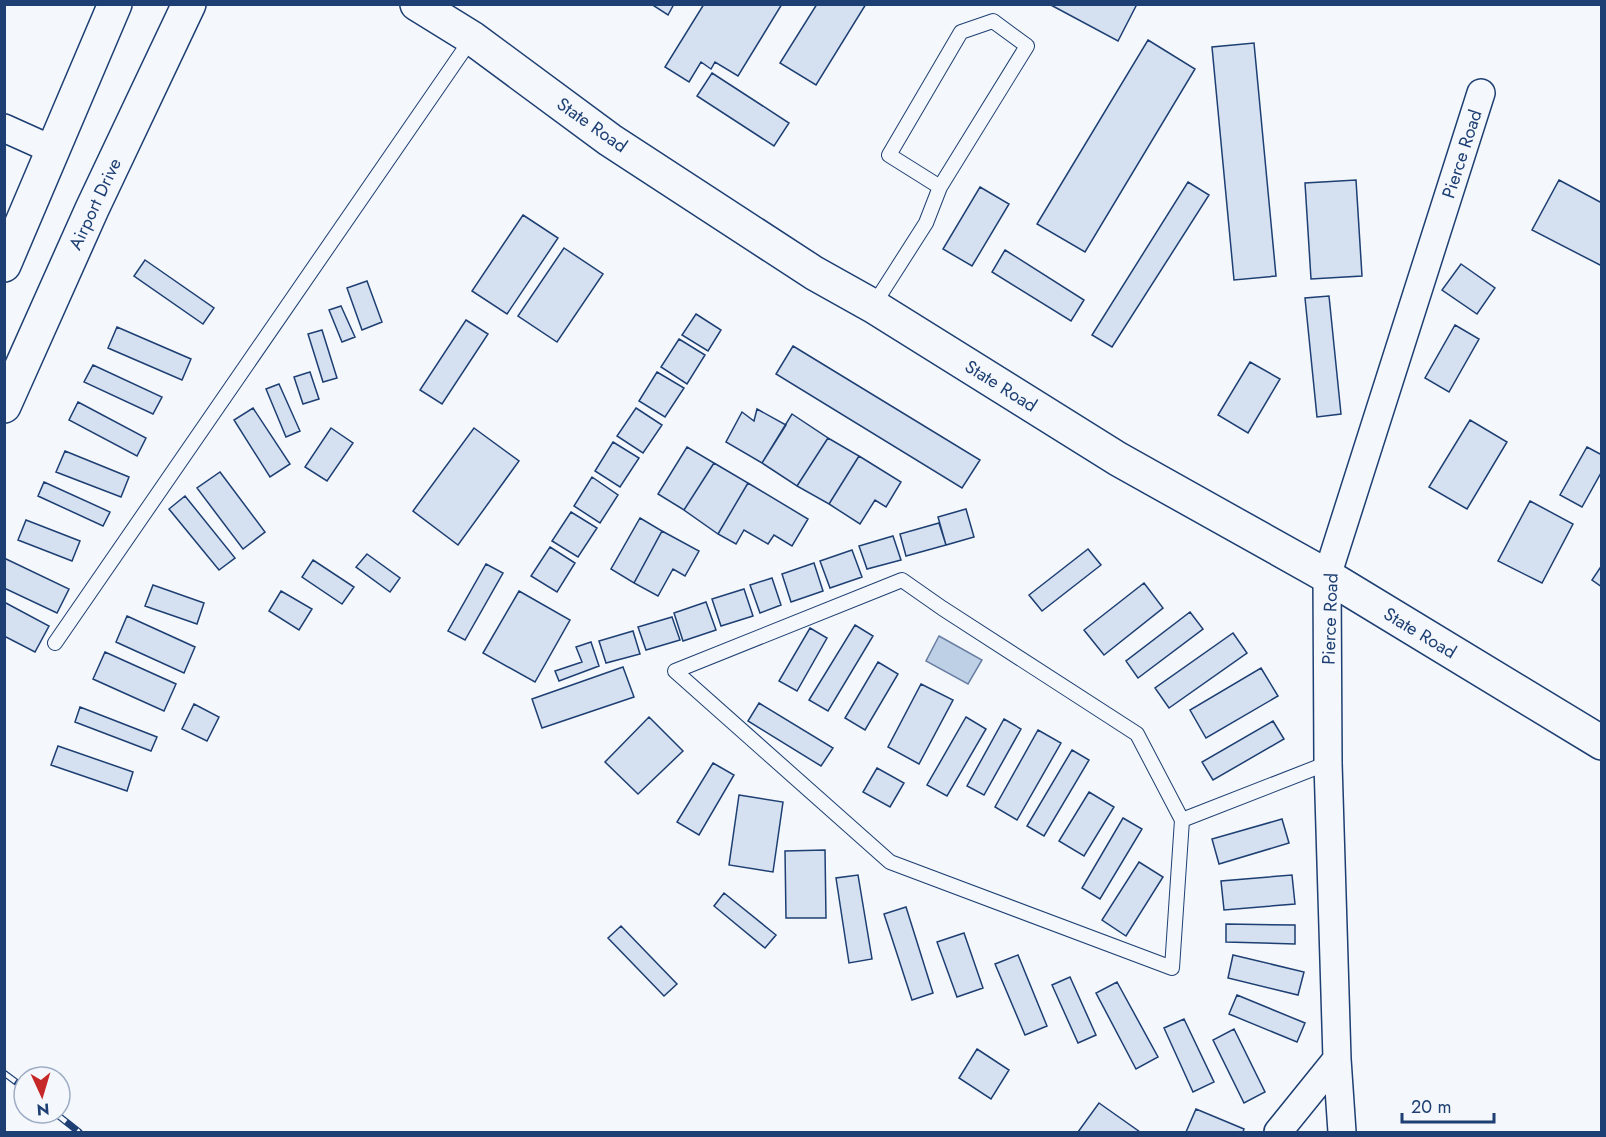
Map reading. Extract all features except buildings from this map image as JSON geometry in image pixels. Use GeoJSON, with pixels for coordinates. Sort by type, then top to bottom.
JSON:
{"type":"FeatureCollection","features":[{"type":"Feature","properties":{"kind":"street"},"geometry":{"type":"LineString","coordinates":[[4,266],[115,4]]}},
{"type":"Feature","properties":{"kind":"street","name":"Airport Drive"},"geometry":{"type":"LineString","coordinates":[[4,406],[92,208],[189,4]]}},
{"type":"Feature","properties":{"kind":"street","name":"State Road"},"geometry":{"type":"LineString","coordinates":[[417,4],[472,38],[610,140],[814,273],[873,306],[1118,459],[1328,576],[1602,743]]}},
{"type":"Feature","properties":{"kind":"street","name":"Pierce Road"},"geometry":{"type":"LineString","coordinates":[[1342,1132],[1337,1059],[1328,763],[1328,576],[1481,93]]}},
{"type":"Feature","properties":{"kind":"street"},"geometry":{"type":"LineString","coordinates":[[4,128],[53,150]]}},
{"type":"Feature","properties":{"kind":"street"},"geometry":{"type":"LineString","coordinates":[[1278,1132],[1337,1059]]}},
{"type":"Feature","properties":{"kind":"lane"},"geometry":{"type":"LineString","coordinates":[[873,306],[926,223],[940,187],[1027,46],[993,21],[961,32],[889,155],[940,187]]}},
{"type":"Feature","properties":{"kind":"lane"},"geometry":{"type":"LineString","coordinates":[[55,643],[472,38]]}},
{"type":"Feature","properties":{"kind":"lane"},"geometry":{"type":"LineString","coordinates":[[902,580],[1137,734],[1182,820],[1172,968],[890,862],[675,671],[902,580]]}},
{"type":"Feature","properties":{"kind":"lane"},"geometry":{"type":"LineString","coordinates":[[1182,820],[1328,763]]}},
{"type":"Feature","properties":{"kind":"water"},"geometry":{"type":"Polygon","coordinates":[[[939,636],[982,660],[968,684],[926,661],[939,636]]]}},
{"type":"Feature","properties":{"kind":"railway"},"geometry":{"type":"LineString","coordinates":[[4,1073],[12,1079]]}},
{"type":"Feature","properties":{"kind":"railway"},"geometry":{"type":"LineString","coordinates":[[70,1125],[79,1132]]}}]}
